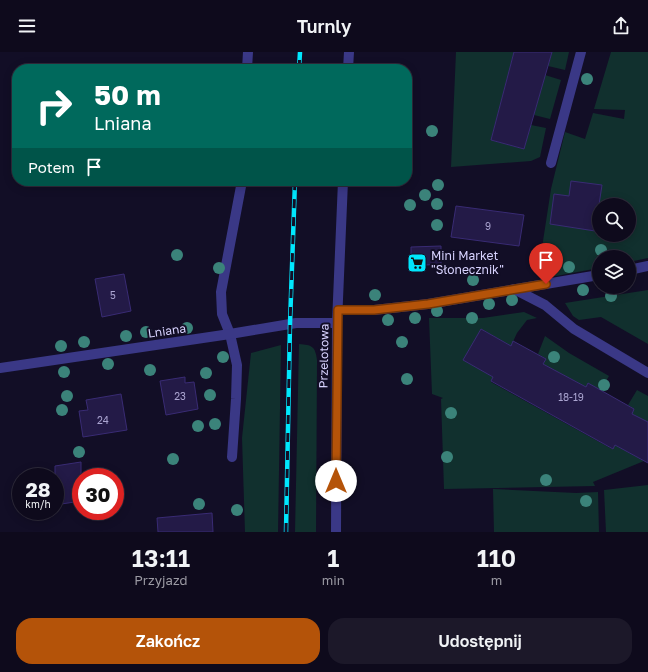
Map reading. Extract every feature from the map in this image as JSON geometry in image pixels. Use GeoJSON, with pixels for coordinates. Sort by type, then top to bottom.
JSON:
{"type":"FeatureCollection","features":[{"type":"Feature","properties":{"kind":"street"},"geometry":{"type":"LineString","coordinates":[[247,64],[248,52]]}},
{"type":"Feature","properties":{"kind":"street"},"geometry":{"type":"LineString","coordinates":[[348,64],[349,52]]}},
{"type":"Feature","properties":{"kind":"street"},"geometry":{"type":"LineString","coordinates":[[551,163],[580,52]]}},
{"type":"Feature","properties":{"kind":"street"},"geometry":{"type":"LineString","coordinates":[[232,457],[236,398],[236,365],[230,334],[222,314],[221,292],[241,186]]}},
{"type":"Feature","properties":{"kind":"street","name":"Przelotowa"},"geometry":{"type":"LineString","coordinates":[[336,532],[337,323],[343,186]]}},
{"type":"Feature","properties":{"kind":"street"},"geometry":{"type":"LineString","coordinates":[[636,269],[648,266]]}},
{"type":"Feature","properties":{"kind":"street"},"geometry":{"type":"LineString","coordinates":[[338,310],[374,310],[428,304],[592,276]]}},
{"type":"Feature","properties":{"kind":"street"},"geometry":{"type":"LineString","coordinates":[[514,289],[546,305],[574,329],[648,373]]}},
{"type":"Feature","properties":{"kind":"street","name":"Lniana"},"geometry":{"type":"LineString","coordinates":[[0,368],[296,323],[337,323]]}},
{"type":"Feature","properties":{"kind":"green space"},"geometry":{"type":"Polygon","coordinates":[[[456,52],[514,52],[491,140],[524,149],[531,125],[546,128],[540,157],[531,161],[451,167],[456,52]]]}},
{"type":"Feature","properties":{"kind":"green space"},"geometry":{"type":"Polygon","coordinates":[[[552,52],[569,52],[565,70],[548,66],[552,52]]]}},
{"type":"Feature","properties":{"kind":"green space"},"geometry":{"type":"Polygon","coordinates":[[[611,52],[648,52],[648,258],[636,261],[636,250],[592,250],[592,269],[545,278],[543,241],[551,189],[565,132],[585,139],[593,113],[624,119],[625,110],[594,109],[611,52]]]}},
{"type":"Feature","properties":{"kind":"green space"},"geometry":{"type":"Polygon","coordinates":[[[545,75],[561,80],[550,119],[534,115],[545,75]]]}},
{"type":"Feature","properties":{"kind":"green space"},"geometry":{"type":"Polygon","coordinates":[[[648,290],[648,344],[601,317],[579,320],[573,316],[565,303],[622,294],[636,294],[636,292],[648,290]]]}},
{"type":"Feature","properties":{"kind":"green space"},"geometry":{"type":"Polygon","coordinates":[[[524,312],[537,318],[527,320],[517,333],[511,346],[481,329],[464,360],[493,377],[491,382],[612,449],[615,445],[644,461],[593,482],[595,486],[444,489],[441,399],[443,398],[432,394],[429,318],[483,318],[524,312]]]}},
{"type":"Feature","properties":{"kind":"green space"},"geometry":{"type":"Polygon","coordinates":[[[545,336],[569,353],[609,376],[601,390],[589,384],[586,387],[543,364],[546,359],[538,354],[545,336]]]}},
{"type":"Feature","properties":{"kind":"green space"},"geometry":{"type":"Polygon","coordinates":[[[299,344],[312,347],[317,360],[316,532],[295,532],[299,344]]]}},
{"type":"Feature","properties":{"kind":"green space"},"geometry":{"type":"Polygon","coordinates":[[[281,345],[278,532],[245,532],[242,438],[251,353],[281,345]]]}},
{"type":"Feature","properties":{"kind":"green space"},"geometry":{"type":"Polygon","coordinates":[[[637,390],[648,396],[648,422],[632,414],[634,409],[628,405],[637,390]]]}},
{"type":"Feature","properties":{"kind":"green space"},"geometry":{"type":"Polygon","coordinates":[[[648,485],[648,532],[606,532],[604,490],[648,485]]]}},
{"type":"Feature","properties":{"kind":"green space"},"geometry":{"type":"Polygon","coordinates":[[[493,489],[576,493],[598,492],[599,532],[494,532],[493,489]]]}},
{"type":"Feature","properties":{"kind":"building"},"geometry":{"type":"Polygon","coordinates":[[[514,52],[552,52],[524,149],[491,140],[514,52]]]}},
{"type":"Feature","properties":{"kind":"building"},"geometry":{"type":"Polygon","coordinates":[[[571,181],[602,185],[600,198],[592,198],[592,231],[550,224],[554,194],[569,196],[571,181]]]}},
{"type":"Feature","properties":{"kind":"building"},"geometry":{"type":"Polygon","coordinates":[[[456,206],[524,215],[519,246],[451,237],[456,206]]]}},
{"type":"Feature","properties":{"kind":"building"},"geometry":{"type":"Polygon","coordinates":[[[441,246],[441,264],[411,266],[411,247],[441,246]]]}},
{"type":"Feature","properties":{"kind":"building"},"geometry":{"type":"Polygon","coordinates":[[[124,274],[131,311],[102,317],[95,279],[124,274]]]}},
{"type":"Feature","properties":{"kind":"building"},"geometry":{"type":"Polygon","coordinates":[[[481,329],[511,346],[513,341],[546,359],[543,364],[586,387],[588,383],[634,409],[632,414],[648,422],[648,463],[615,445],[613,449],[491,381],[493,377],[463,360],[481,329]]]}},
{"type":"Feature","properties":{"kind":"building"},"geometry":{"type":"Polygon","coordinates":[[[185,377],[185,383],[194,382],[198,409],[166,415],[160,381],[185,377]]]}},
{"type":"Feature","properties":{"kind":"building"},"geometry":{"type":"Polygon","coordinates":[[[121,394],[127,430],[83,437],[79,411],[88,410],[86,400],[121,394]]]}},
{"type":"Feature","properties":{"kind":"building"},"geometry":{"type":"Polygon","coordinates":[[[81,462],[81,468],[72,468],[72,502],[64,504],[64,468],[55,468],[55,466],[81,462]]]}},
{"type":"Feature","properties":{"kind":"building"},"geometry":{"type":"Polygon","coordinates":[[[212,513],[213,532],[158,532],[157,518],[212,513]]]}},
{"type":"Feature","properties":{"kind":"railway"},"geometry":{"type":"LineString","coordinates":[[299,64],[300,52]]}},
{"type":"Feature","properties":{"kind":"railway"},"geometry":{"type":"LineString","coordinates":[[286,532],[290,324],[295,186]]}},
{"type":"Feature","properties":{"kind":"place","name":"Mini Market \"Słonecznik\""},"geometry":{"type":"Point","coordinates":[417,263]}},
{"type":"Feature","properties":{"kind":"route"},"geometry":{"type":"LineString","coordinates":[[336,481],[338,310],[374,310],[428,304],[546,284]]}}]}
